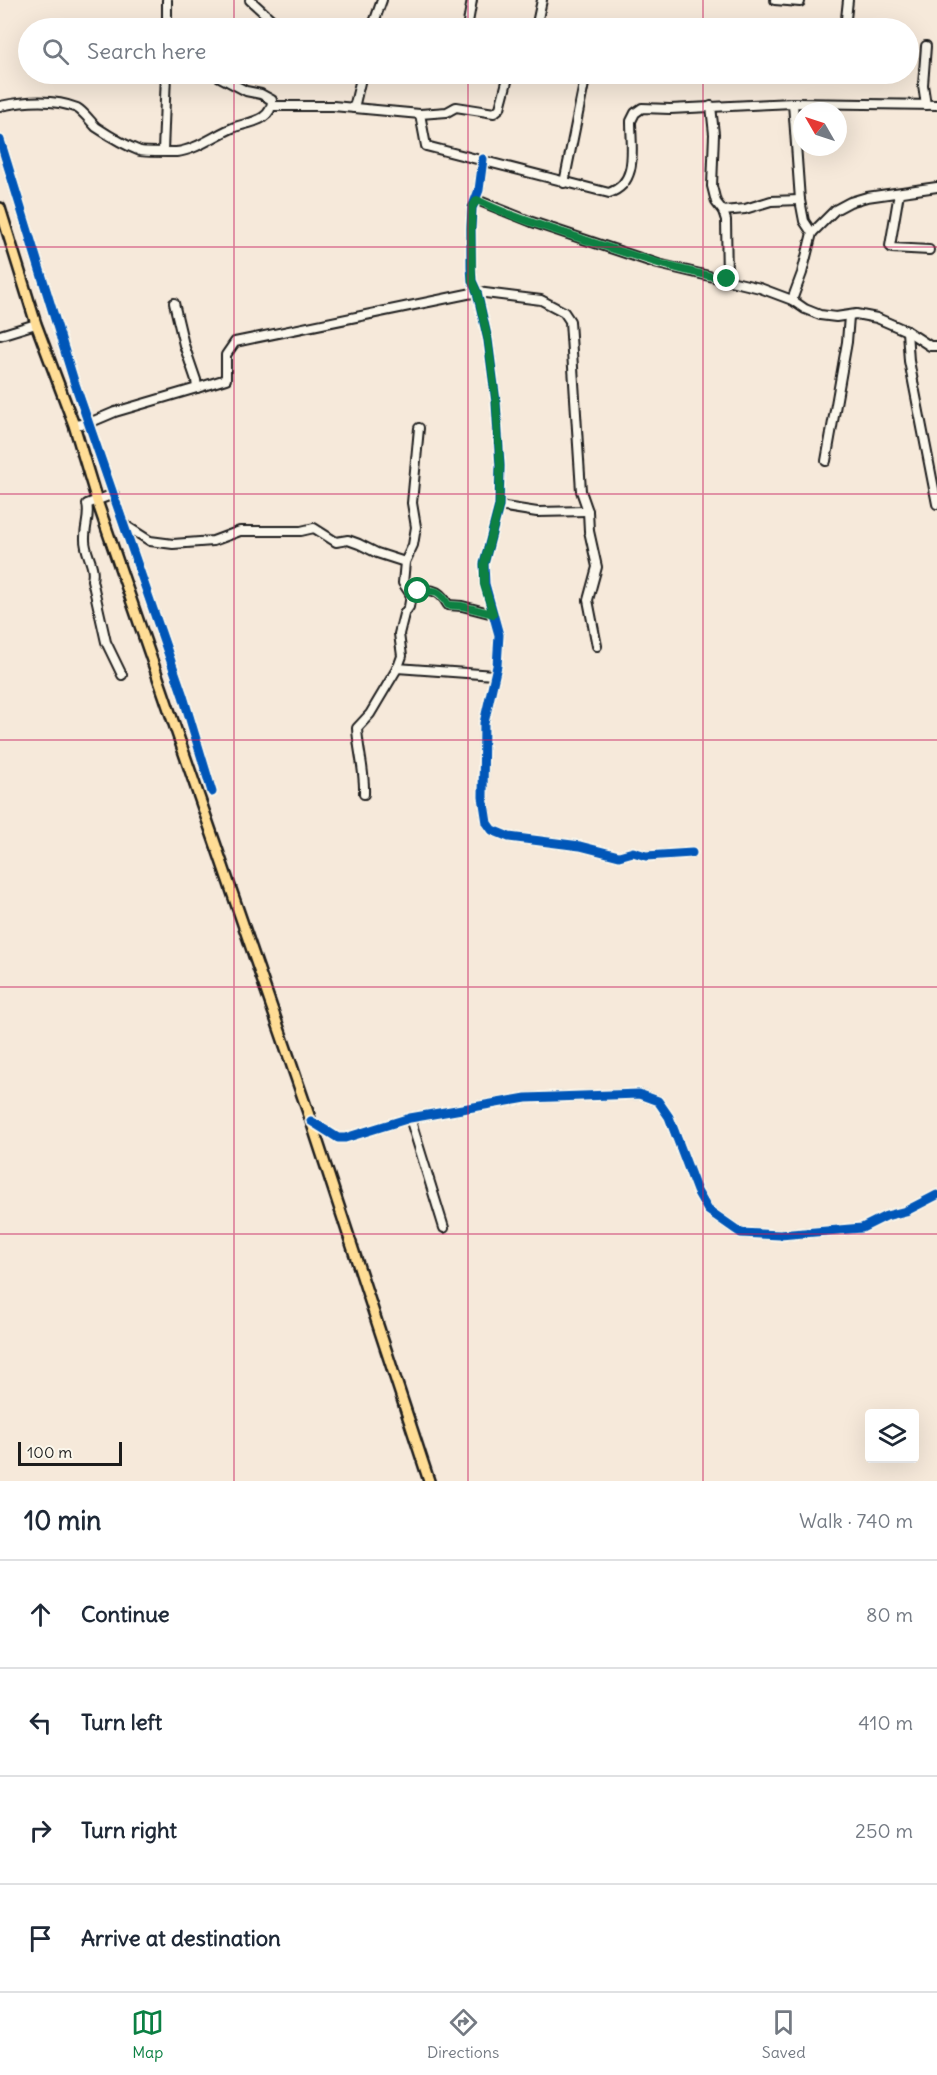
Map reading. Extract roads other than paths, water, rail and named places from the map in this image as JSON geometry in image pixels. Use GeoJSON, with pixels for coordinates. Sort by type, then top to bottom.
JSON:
{"type":"FeatureCollection","features":[{"type":"Feature","properties":{"kind":"main road"},"geometry":{"type":"LineString","coordinates":[[0,208],[36,324],[74,425],[97,501],[311,1121],[429,1481]]}},
{"type":"Feature","properties":{"kind":"street"},"geometry":{"type":"LineString","coordinates":[[167,0],[167,18]]}},
{"type":"Feature","properties":{"kind":"street"},"geometry":{"type":"LineString","coordinates":[[250,0],[270,18]]}},
{"type":"Feature","properties":{"kind":"street"},"geometry":{"type":"LineString","coordinates":[[376,18],[382,0]]}},
{"type":"Feature","properties":{"kind":"street"},"geometry":{"type":"LineString","coordinates":[[469,18],[472,0]]}},
{"type":"Feature","properties":{"kind":"street"},"geometry":{"type":"LineString","coordinates":[[538,18],[542,0]]}},
{"type":"Feature","properties":{"kind":"street"},"geometry":{"type":"LineString","coordinates":[[775,0],[800,2]]}},
{"type":"Feature","properties":{"kind":"street"},"geometry":{"type":"LineString","coordinates":[[846,18],[848,0]]}},
{"type":"Feature","properties":{"kind":"street"},"geometry":{"type":"LineString","coordinates":[[926,46],[923,85],[926,105]]}},
{"type":"Feature","properties":{"kind":"street"},"geometry":{"type":"LineString","coordinates":[[163,151],[166,84]]}},
{"type":"Feature","properties":{"kind":"street"},"geometry":{"type":"LineString","coordinates":[[0,106],[19,102],[48,101],[78,108],[102,131],[142,152],[177,152],[235,128],[260,121],[272,106],[272,100],[268,97],[234,84]]}},
{"type":"Feature","properties":{"kind":"street"},"geometry":{"type":"LineString","coordinates":[[354,108],[360,84]]}},
{"type":"Feature","properties":{"kind":"street"},"geometry":{"type":"LineString","coordinates":[[272,106],[307,105],[420,114],[447,112],[456,107],[497,112],[506,84]]}},
{"type":"Feature","properties":{"kind":"street"},"geometry":{"type":"LineString","coordinates":[[564,183],[584,84]]}},
{"type":"Feature","properties":{"kind":"street"},"geometry":{"type":"LineString","coordinates":[[420,114],[426,146],[609,193],[618,190],[630,176],[632,121],[635,113],[642,108],[670,109],[793,103]]}},
{"type":"Feature","properties":{"kind":"street"},"geometry":{"type":"LineString","coordinates":[[847,104],[937,105]]}},
{"type":"Feature","properties":{"kind":"street"},"geometry":{"type":"LineString","coordinates":[[711,106],[714,134],[712,186],[726,220],[727,279]]}},
{"type":"Feature","properties":{"kind":"street"},"geometry":{"type":"LineString","coordinates":[[0,140],[71,371],[183,696],[212,792]]}},
{"type":"Feature","properties":{"kind":"street"},"geometry":{"type":"LineString","coordinates":[[797,156],[800,200],[804,220],[812,233]]}},
{"type":"Feature","properties":{"kind":"street"},"geometry":{"type":"LineString","coordinates":[[483,159],[477,200],[472,207],[470,248],[472,281],[477,292],[488,340],[496,402],[500,466],[499,506],[484,564],[484,584],[499,635],[497,666],[486,710],[483,741],[483,797],[487,823],[492,830],[509,837],[580,846],[619,856],[633,852],[646,856],[692,853]]}},
{"type":"Feature","properties":{"kind":"street"},"geometry":{"type":"LineString","coordinates":[[792,300],[802,273],[812,233],[835,210],[867,197],[937,187]]}},
{"type":"Feature","properties":{"kind":"street"},"geometry":{"type":"LineString","coordinates":[[899,194],[890,246],[895,249],[928,250]]}},
{"type":"Feature","properties":{"kind":"street"},"geometry":{"type":"LineString","coordinates":[[477,200],[510,214],[640,259],[760,288],[792,300],[820,315],[862,314],[907,331],[930,346],[936,347]]}},
{"type":"Feature","properties":{"kind":"street"},"geometry":{"type":"LineString","coordinates":[[723,211],[745,209],[771,201],[800,200]]}},
{"type":"Feature","properties":{"kind":"street"},"geometry":{"type":"LineString","coordinates":[[74,425],[89,423],[115,412],[226,379],[226,355],[235,342],[477,292],[541,300],[564,312],[570,321],[581,491],[588,511],[589,531],[597,567],[588,600],[597,646]]}},
{"type":"Feature","properties":{"kind":"street"},"geometry":{"type":"LineString","coordinates":[[174,303],[184,345],[196,380],[196,388]]}},
{"type":"Feature","properties":{"kind":"street"},"geometry":{"type":"LineString","coordinates":[[826,461],[847,342],[849,316]]}},
{"type":"Feature","properties":{"kind":"street"},"geometry":{"type":"LineString","coordinates":[[0,335],[36,324]]}},
{"type":"Feature","properties":{"kind":"street"},"geometry":{"type":"LineString","coordinates":[[907,331],[909,361],[937,504]]}},
{"type":"Feature","properties":{"kind":"street"},"geometry":{"type":"LineString","coordinates":[[364,794],[365,774],[360,759],[357,728],[370,714],[402,656],[399,634],[411,595],[403,583],[405,562],[413,545],[416,527],[412,503],[419,428]]}},
{"type":"Feature","properties":{"kind":"street"},"geometry":{"type":"LineString","coordinates":[[114,494],[87,504],[89,511],[85,540],[94,571],[92,580],[106,642],[122,675]]}},
{"type":"Feature","properties":{"kind":"street"},"geometry":{"type":"LineString","coordinates":[[499,506],[537,512],[588,511]]}},
{"type":"Feature","properties":{"kind":"street"},"geometry":{"type":"LineString","coordinates":[[125,525],[150,541],[173,544],[213,541],[240,531],[301,531],[314,528],[336,542],[348,540],[376,553],[405,562]]}},
{"type":"Feature","properties":{"kind":"street"},"geometry":{"type":"LineString","coordinates":[[411,595],[418,591],[435,590],[443,595],[448,605],[493,614]]}},
{"type":"Feature","properties":{"kind":"street"},"geometry":{"type":"LineString","coordinates":[[397,668],[494,675]]}},
{"type":"Feature","properties":{"kind":"street"},"geometry":{"type":"LineString","coordinates":[[311,1121],[338,1137],[345,1138],[410,1118],[526,1098],[621,1094],[650,1096],[658,1101],[669,1117],[697,1191],[708,1210],[741,1233],[780,1235],[862,1228],[937,1195]]}},
{"type":"Feature","properties":{"kind":"street"},"geometry":{"type":"LineString","coordinates":[[410,1118],[444,1228]]}}]}
